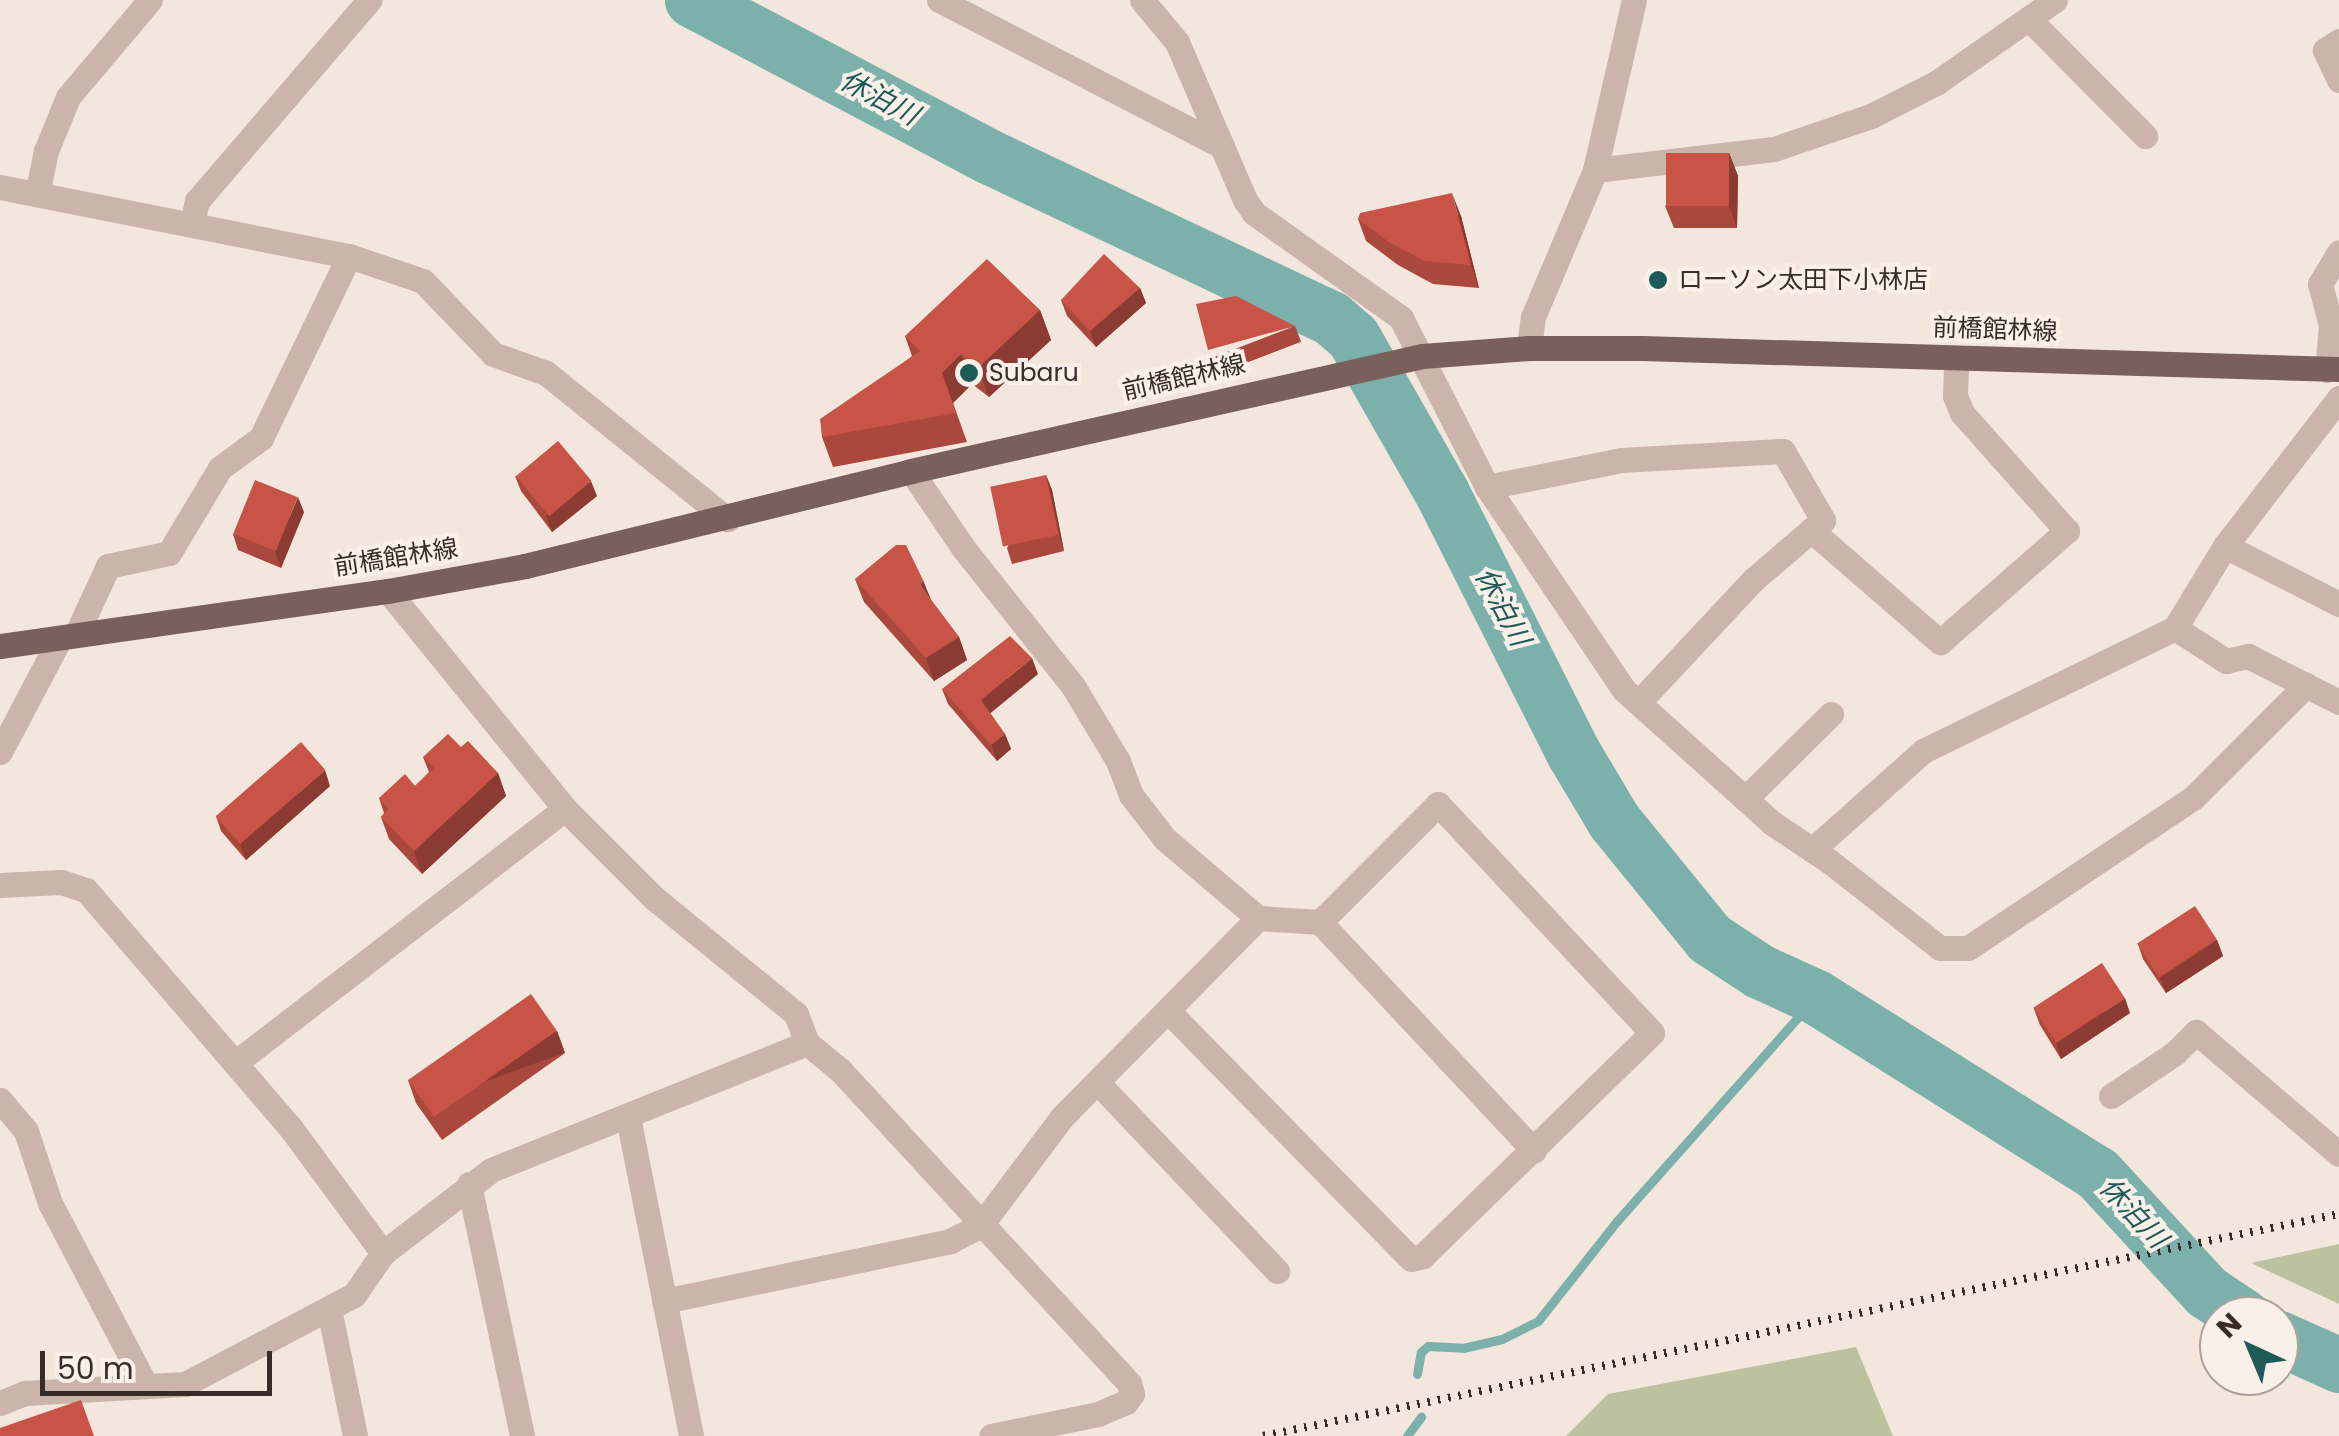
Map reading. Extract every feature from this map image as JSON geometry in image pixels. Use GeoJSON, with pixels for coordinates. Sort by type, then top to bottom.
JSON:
{"type":"FeatureCollection","features":[{"type":"Feature","properties":{"kind":"main road","name":"前橋館林線"},"geometry":{"type":"LineString","coordinates":[[0,646],[388,592],[525,566],[911,471],[1415,358],[1528,348],[2333,370]]}},
{"type":"Feature","properties":{"kind":"street"},"geometry":{"type":"LineString","coordinates":[[38,194],[46,151],[68,96],[150,0]]}},
{"type":"Feature","properties":{"kind":"street"},"geometry":{"type":"LineString","coordinates":[[192,224],[197,201],[370,0]]}},
{"type":"Feature","properties":{"kind":"street"},"geometry":{"type":"LineString","coordinates":[[940,0],[1222,146]]}},
{"type":"Feature","properties":{"kind":"street"},"geometry":{"type":"LineString","coordinates":[[1142,0],[1178,42],[1254,213],[1401,318],[1415,358],[1488,487],[1624,690],[1745,799],[1940,948],[1968,948],[2193,798],[2306,685]]}},
{"type":"Feature","properties":{"kind":"street"},"geometry":{"type":"LineString","coordinates":[[1528,348],[1533,317],[1595,170],[1634,0]]}},
{"type":"Feature","properties":{"kind":"street"},"geometry":{"type":"LineString","coordinates":[[1595,170],[1774,149],[1871,116],[1936,83],[2055,0]]}},
{"type":"Feature","properties":{"kind":"street"},"geometry":{"type":"LineString","coordinates":[[2029,19],[2145,136]]}},
{"type":"Feature","properties":{"kind":"street"},"geometry":{"type":"LineString","coordinates":[[2339,41],[2325,50],[2339,80]]}},
{"type":"Feature","properties":{"kind":"street"},"geometry":{"type":"LineString","coordinates":[[0,188],[349,256],[423,281],[493,354],[546,374],[727,518]]}},
{"type":"Feature","properties":{"kind":"street"},"geometry":{"type":"LineString","coordinates":[[2333,370],[2331,325],[2320,284],[2339,252]]}},
{"type":"Feature","properties":{"kind":"street"},"geometry":{"type":"LineString","coordinates":[[0,752],[108,566],[169,553],[220,468],[261,438],[349,256]]}},
{"type":"Feature","properties":{"kind":"street"},"geometry":{"type":"LineString","coordinates":[[1811,530],[1940,642],[2067,531],[1962,412],[1955,396],[1956,359]]}},
{"type":"Feature","properties":{"kind":"street"},"geometry":{"type":"LineString","coordinates":[[1812,850],[1924,751],[2175,628],[2224,546],[2339,398]]}},
{"type":"Feature","properties":{"kind":"street"},"geometry":{"type":"LineString","coordinates":[[1488,487],[1621,460],[1782,452],[1823,520],[1754,580],[1638,703]]}},
{"type":"Feature","properties":{"kind":"street"},"geometry":{"type":"LineString","coordinates":[[911,471],[964,549],[1074,686],[1118,761],[1131,795],[1164,840],[1258,918],[1320,922],[1534,1150]]}},
{"type":"Feature","properties":{"kind":"street"},"geometry":{"type":"LineString","coordinates":[[2224,546],[2339,604]]}},
{"type":"Feature","properties":{"kind":"street"},"geometry":{"type":"LineString","coordinates":[[388,592],[565,808],[654,898],[796,1014],[807,1043],[840,1070],[1118,1370],[1132,1394],[1126,1402],[1098,1414],[991,1436]]}},
{"type":"Feature","properties":{"kind":"street"},"geometry":{"type":"LineString","coordinates":[[2175,628],[2226,662],[2248,656],[2339,702]]}},
{"type":"Feature","properties":{"kind":"street"},"geometry":{"type":"LineString","coordinates":[[1745,799],[1830,714]]}},
{"type":"Feature","properties":{"kind":"street"},"geometry":{"type":"LineString","coordinates":[[1170,1013],[1411,1259],[1423,1256],[1652,1034],[1438,804],[1320,922]]}},
{"type":"Feature","properties":{"kind":"street"},"geometry":{"type":"LineString","coordinates":[[235,1064],[565,808]]}},
{"type":"Feature","properties":{"kind":"street"},"geometry":{"type":"LineString","coordinates":[[0,884],[61,882],[86,890],[290,1127],[383,1253]]}},
{"type":"Feature","properties":{"kind":"street"},"geometry":{"type":"LineString","coordinates":[[664,1301],[950,1240],[981,1224],[1062,1118],[1170,1013],[1258,918]]}},
{"type":"Feature","properties":{"kind":"street"},"geometry":{"type":"LineString","coordinates":[[2111,1096],[2175,1053],[2196,1032],[2339,1154]]}},
{"type":"Feature","properties":{"kind":"street"},"geometry":{"type":"LineString","coordinates":[[0,1403],[25,1393],[184,1384],[354,1295],[383,1253],[491,1170],[807,1043]]}},
{"type":"Feature","properties":{"kind":"street"},"geometry":{"type":"LineString","coordinates":[[1098,1083],[1277,1271]]}},
{"type":"Feature","properties":{"kind":"street"},"geometry":{"type":"LineString","coordinates":[[0,1100],[26,1131],[50,1203],[146,1386]]}},
{"type":"Feature","properties":{"kind":"street"},"geometry":{"type":"LineString","coordinates":[[628,1117],[691,1436]]}},
{"type":"Feature","properties":{"kind":"street"},"geometry":{"type":"LineString","coordinates":[[469,1184],[522,1436]]}},
{"type":"Feature","properties":{"kind":"street"},"geometry":{"type":"LineString","coordinates":[[329,1310],[355,1436]]}},
{"type":"Feature","properties":{"kind":"green space"},"geometry":{"type":"Polygon","coordinates":[[[2339,1244],[2339,1304],[2251,1263],[2339,1244]]]}},
{"type":"Feature","properties":{"kind":"green space"},"geometry":{"type":"Polygon","coordinates":[[[1856,1347],[1893,1436],[1566,1436],[1608,1394],[1856,1347]]]}},
{"type":"Feature","properties":{"kind":"building"},"geometry":{"type":"Polygon","coordinates":[[[1666,153],[1729,153],[1729,206],[1666,206],[1666,153]]]}},
{"type":"Feature","properties":{"kind":"building"},"geometry":{"type":"Polygon","coordinates":[[[1452,193],[1471,265],[1425,261],[1390,243],[1358,219],[1360,213],[1452,193]]]}},
{"type":"Feature","properties":{"kind":"building"},"geometry":{"type":"Polygon","coordinates":[[[1104,254],[1140,288],[1090,331],[1061,300],[1104,254]]]}},
{"type":"Feature","properties":{"kind":"building"},"geometry":{"type":"Polygon","coordinates":[[[987,259],[1040,310],[978,368],[961,354],[942,373],[956,413],[822,437],[820,419],[920,351],[905,336],[987,259]]]}},
{"type":"Feature","properties":{"kind":"building"},"geometry":{"type":"Polygon","coordinates":[[[1236,296],[1295,326],[1208,350],[1196,304],[1236,296]]]}},
{"type":"Feature","properties":{"kind":"building"},"geometry":{"type":"Polygon","coordinates":[[[558,441],[591,481],[549,516],[516,476],[558,441]]]}},
{"type":"Feature","properties":{"kind":"building"},"geometry":{"type":"Polygon","coordinates":[[[1046,475],[1059,535],[1003,547],[990,487],[1046,475]]]}},
{"type":"Feature","properties":{"kind":"building"},"geometry":{"type":"Polygon","coordinates":[[[255,480],[298,497],[276,551],[233,534],[255,480]]]}},
{"type":"Feature","properties":{"kind":"building"},"geometry":{"type":"Polygon","coordinates":[[[896,545],[906,545],[923,580],[920,585],[959,637],[926,658],[855,579],[896,545]]]}},
{"type":"Feature","properties":{"kind":"building"},"geometry":{"type":"Polygon","coordinates":[[[1010,636],[1032,658],[981,700],[1005,734],[991,745],[942,689],[1010,636]]]}},
{"type":"Feature","properties":{"kind":"building"},"geometry":{"type":"Polygon","coordinates":[[[448,734],[461,747],[468,741],[498,773],[414,851],[381,817],[389,809],[379,798],[405,774],[415,786],[434,768],[423,757],[448,734]]]}},
{"type":"Feature","properties":{"kind":"building"},"geometry":{"type":"Polygon","coordinates":[[[301,742],[325,770],[240,844],[216,816],[301,742]]]}},
{"type":"Feature","properties":{"kind":"building"},"geometry":{"type":"Polygon","coordinates":[[[2195,906],[2217,940],[2159,977],[2137,944],[2195,906]]]}},
{"type":"Feature","properties":{"kind":"building"},"geometry":{"type":"Polygon","coordinates":[[[2102,963],[2125,998],[2056,1043],[2033,1008],[2102,963]]]}},
{"type":"Feature","properties":{"kind":"building"},"geometry":{"type":"Polygon","coordinates":[[[531,994],[557,1031],[434,1117],[408,1080],[531,994]]]}},
{"type":"Feature","properties":{"kind":"building"},"geometry":{"type":"Polygon","coordinates":[[[81,1400],[94,1436],[0,1436],[0,1428],[81,1400]]]}},
{"type":"Feature","properties":{"kind":"waterway","name":"休泊川"},"geometry":{"type":"LineString","coordinates":[[692,0],[990,157],[1331,318],[1353,337],[1442,493],[1574,754],[1614,821],[1709,938],[1759,971],[1816,997],[2097,1173],[2213,1296]]}},
{"type":"Feature","properties":{"kind":"waterway"},"geometry":{"type":"LineString","coordinates":[[1417,1374],[1421,1352],[1428,1346],[1463,1348],[1502,1339],[1538,1321],[1617,1221],[1816,997]]}},
{"type":"Feature","properties":{"kind":"waterway","name":"休泊川"},"geometry":{"type":"LineString","coordinates":[[2299,1347],[2339,1365]]}},
{"type":"Feature","properties":{"kind":"waterway"},"geometry":{"type":"LineString","coordinates":[[1407,1436],[1421,1417]]}},
{"type":"Feature","properties":{"kind":"railway"},"geometry":{"type":"LineString","coordinates":[[1263,1436],[2339,1214]]}},
{"type":"Feature","properties":{"kind":"place","name":"ローソン太田下小林店"},"geometry":{"type":"Point","coordinates":[1658,280]}},
{"type":"Feature","properties":{"kind":"place","name":"Subaru"},"geometry":{"type":"Point","coordinates":[969,373]}}]}
